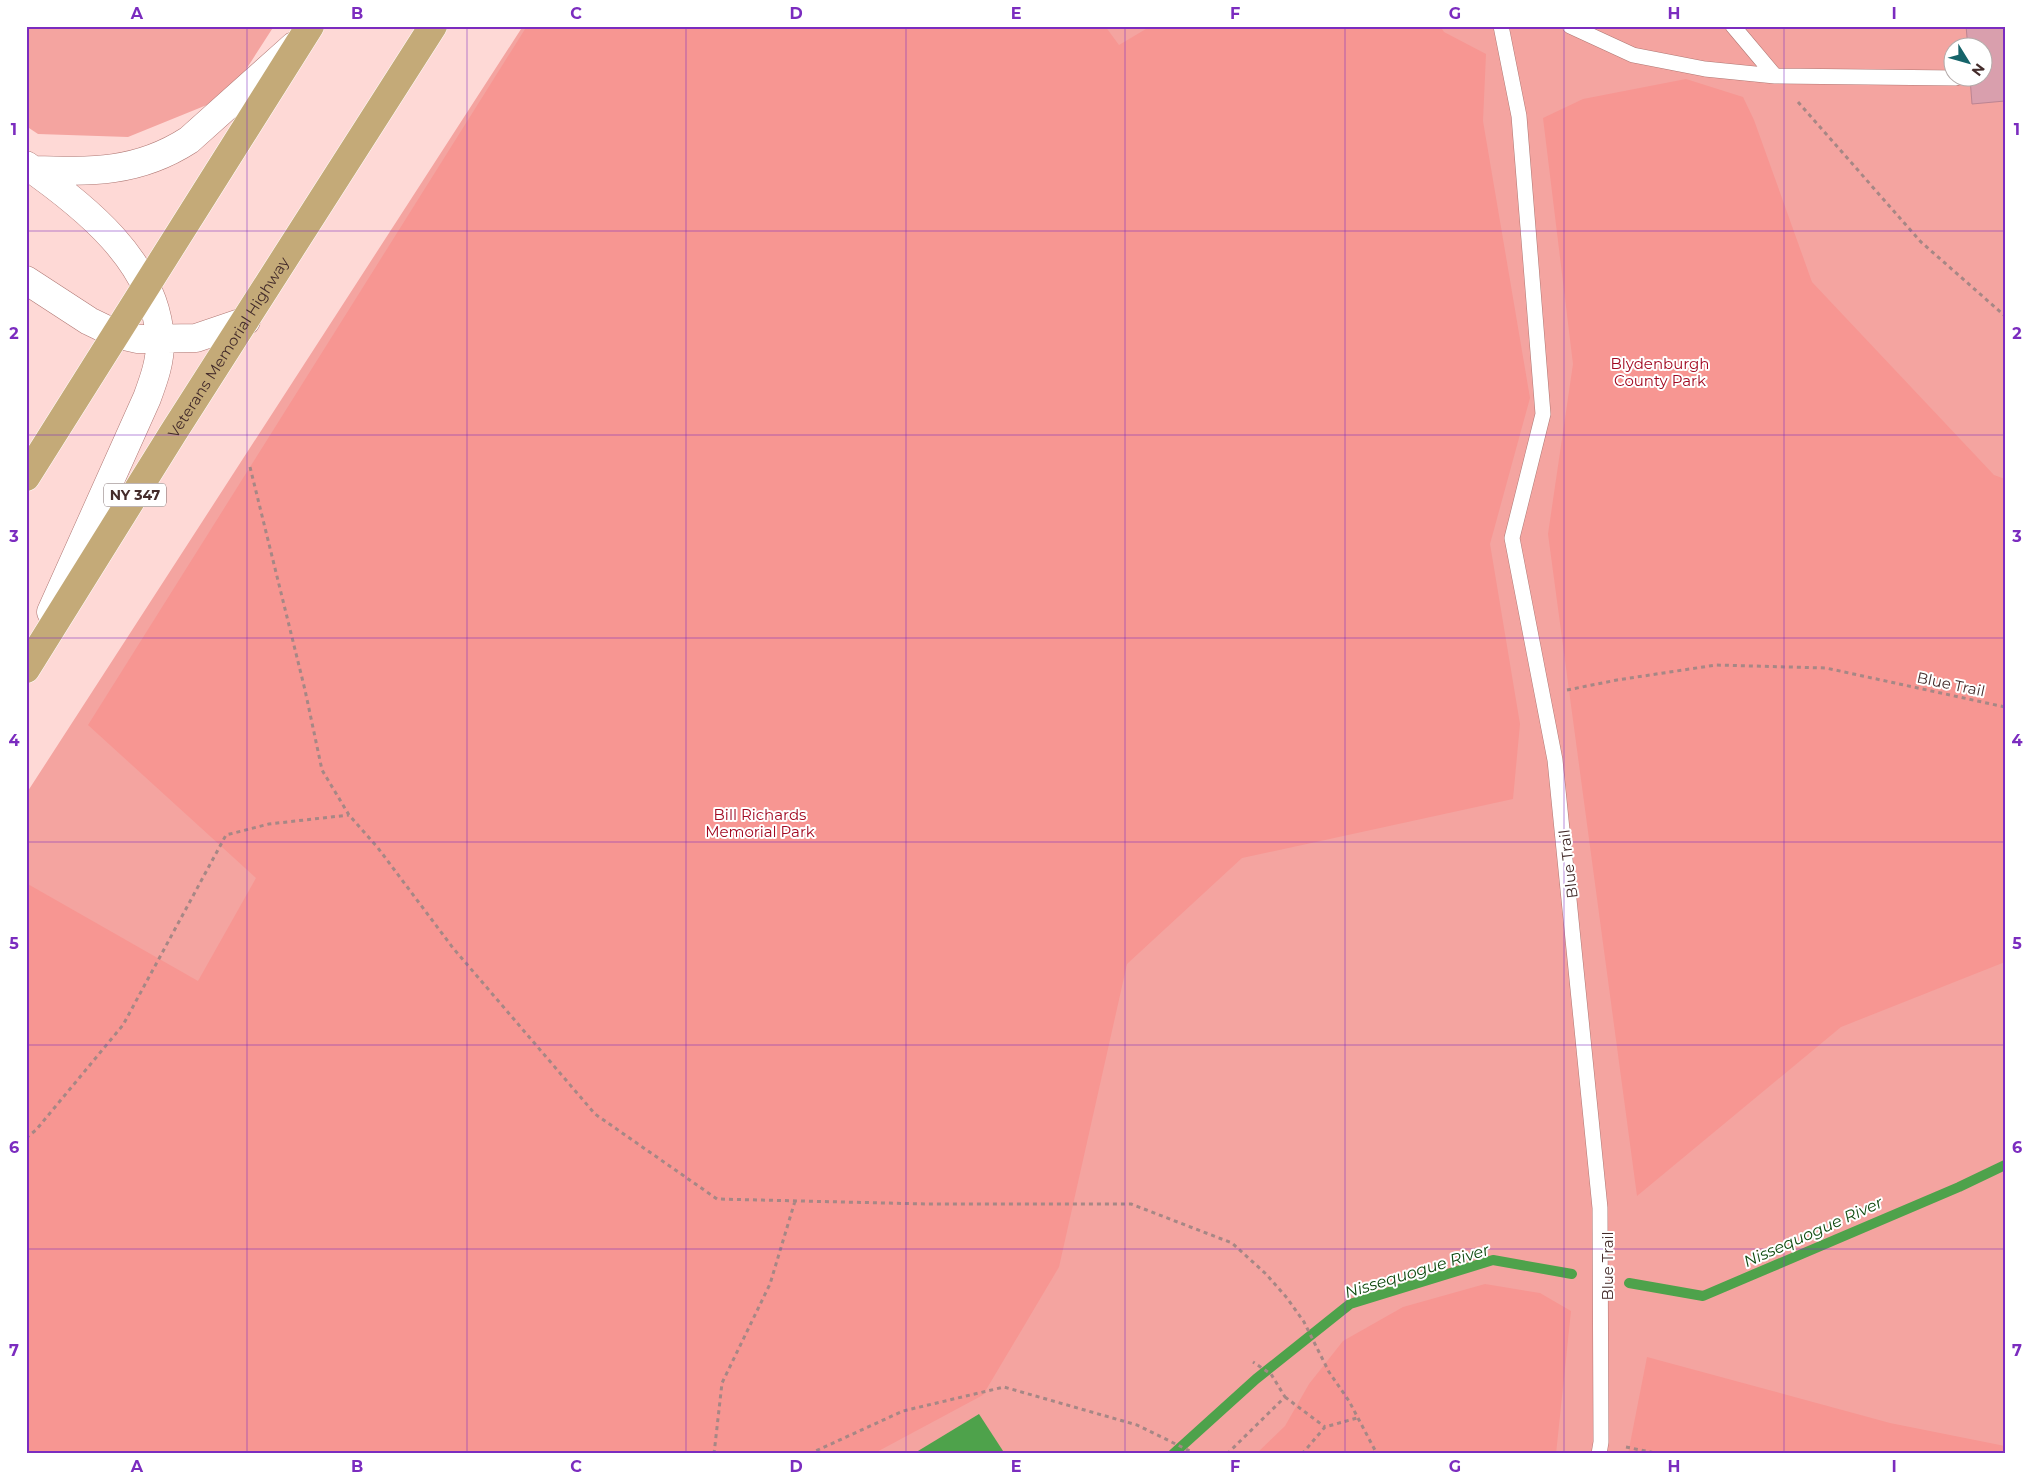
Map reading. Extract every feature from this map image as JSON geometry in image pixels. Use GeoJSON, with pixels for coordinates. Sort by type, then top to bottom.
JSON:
{"type":"FeatureCollection","features":[{"type":"Feature","properties":{"kind":"highway","name":"Veterans Memorial Highway"},"geometry":{"type":"LineString","coordinates":[[26,669],[173,433],[433,26]]}},
{"type":"Feature","properties":{"kind":"highway"},"geometry":{"type":"LineString","coordinates":[[26,477],[307,31]]}},
{"type":"Feature","properties":{"kind":"street"},"geometry":{"type":"LineString","coordinates":[[30,167],[110,170],[154,159],[172,151],[189,140],[307,31]]}},
{"type":"Feature","properties":{"kind":"street"},"geometry":{"type":"LineString","coordinates":[[26,669],[147,398],[156,375],[160,338],[146,287],[125,253],[88,212],[30,167]]}},
{"type":"Feature","properties":{"kind":"street"},"geometry":{"type":"LineString","coordinates":[[26,280],[89,321],[116,334],[138,339],[160,338],[176,340],[196,338],[246,321]]}},
{"type":"Feature","properties":{"kind":"lane"},"geometry":{"type":"LineString","coordinates":[[1501,26],[1520,116],[1543,414],[1512,538],[1555,760],[1600,1208],[1601,1442],[1599,1454]]}},
{"type":"Feature","properties":{"kind":"lane"},"geometry":{"type":"LineString","coordinates":[[1570,26],[1633,55],[1705,69],[1775,76],[1944,78]]}},
{"type":"Feature","properties":{"kind":"lane"},"geometry":{"type":"LineString","coordinates":[[1733,26],[1775,76]]}},
{"type":"Feature","properties":{"kind":"path"},"geometry":{"type":"LineString","coordinates":[[1775,76],[1921,242],[2005,316]]}},
{"type":"Feature","properties":{"kind":"path"},"geometry":{"type":"LineString","coordinates":[[250,467],[305,690],[322,770],[349,815],[378,848],[453,948],[595,1114],[717,1199],[927,1204],[1131,1204],[1232,1243],[1266,1274],[1287,1298],[1304,1322],[1329,1372],[1349,1401],[1377,1454]]}},
{"type":"Feature","properties":{"kind":"path","name":"Blue Trail"},"geometry":{"type":"LineString","coordinates":[[1565,691],[1617,680],[1716,665],[1826,668],[2005,707]]}},
{"type":"Feature","properties":{"kind":"path"},"geometry":{"type":"LineString","coordinates":[[26,1138],[36,1130],[123,1025],[226,835],[269,824],[349,815]]}},
{"type":"Feature","properties":{"kind":"path"},"geometry":{"type":"LineString","coordinates":[[714,1454],[722,1383],[770,1284],[795,1201]]}},
{"type":"Feature","properties":{"kind":"path"},"geometry":{"type":"LineString","coordinates":[[1253,1362],[1271,1374],[1285,1397],[1325,1426]]}},
{"type":"Feature","properties":{"kind":"path"},"geometry":{"type":"LineString","coordinates":[[809,1454],[903,1411],[1004,1388],[1137,1425],[1196,1454]]}},
{"type":"Feature","properties":{"kind":"path"},"geometry":{"type":"LineString","coordinates":[[1227,1454],[1285,1397]]}},
{"type":"Feature","properties":{"kind":"path"},"geometry":{"type":"LineString","coordinates":[[1302,1454],[1325,1426],[1357,1418]]}},
{"type":"Feature","properties":{"kind":"path"},"geometry":{"type":"LineString","coordinates":[[1618,1445],[1660,1454]]}},
{"type":"Feature","properties":{"kind":"green space"},"geometry":{"type":"Polygon","coordinates":[[[26,26],[274,26],[229,96],[128,137],[38,134],[26,126],[26,26]]]}},
{"type":"Feature","properties":{"kind":"green space","name":"Bill Richards Memorial Park"},"geometry":{"type":"Polygon","coordinates":[[[523,26],[2005,26],[2005,1454],[26,1454],[26,794],[523,26]]]}},
{"type":"Feature","properties":{"kind":"green space","name":"Bill Richards Memorial Park"},"geometry":{"type":"Polygon","coordinates":[[[527,26],[1105,26],[1119,45],[1151,26],[1440,26],[1444,32],[1486,54],[1483,121],[1530,398],[1490,544],[1520,724],[1513,799],[1242,858],[1127,964],[1059,1267],[983,1395],[873,1454],[26,1454],[26,883],[198,981],[256,878],[88,725],[527,26]]]}},
{"type":"Feature","properties":{"kind":"green space","name":"Blydenburgh County Park"},"geometry":{"type":"Polygon","coordinates":[[[1686,79],[1743,97],[1754,120],[1812,282],[1994,475],[2005,479],[2005,962],[1841,1027],[1637,1196],[1548,534],[1573,364],[1543,118],[1583,99],[1686,79]]]}},
{"type":"Feature","properties":{"kind":"green space"},"geometry":{"type":"Polygon","coordinates":[[[1485,1284],[1540,1293],[1571,1311],[1556,1454],[1256,1454],[1285,1426],[1309,1384],[1343,1341],[1403,1307],[1485,1284]]]}},
{"type":"Feature","properties":{"kind":"green space"},"geometry":{"type":"Polygon","coordinates":[[[1647,1357],[1890,1423],[2005,1446],[2005,1454],[1628,1454],[1647,1357]]]}},
{"type":"Feature","properties":{"kind":"shaded area"},"geometry":{"type":"Polygon","coordinates":[[[979,1414],[1005,1454],[913,1454],[979,1414]]]}},
{"type":"Feature","properties":{"kind":"building"},"geometry":{"type":"Polygon","coordinates":[[[1966,26],[2005,26],[2005,101],[1972,104],[1971,88],[1994,88],[1994,38],[1967,38],[1966,26]]]}},
{"type":"Feature","properties":{"kind":"waterway","name":"Nissequogue River"},"geometry":{"type":"LineString","coordinates":[[1629,1283],[1703,1296],[1959,1187],[2005,1165]]}},
{"type":"Feature","properties":{"kind":"waterway","name":"Nissequogue River"},"geometry":{"type":"LineString","coordinates":[[1173,1454],[1256,1379],[1350,1304],[1493,1260],[1572,1274]]}}]}
